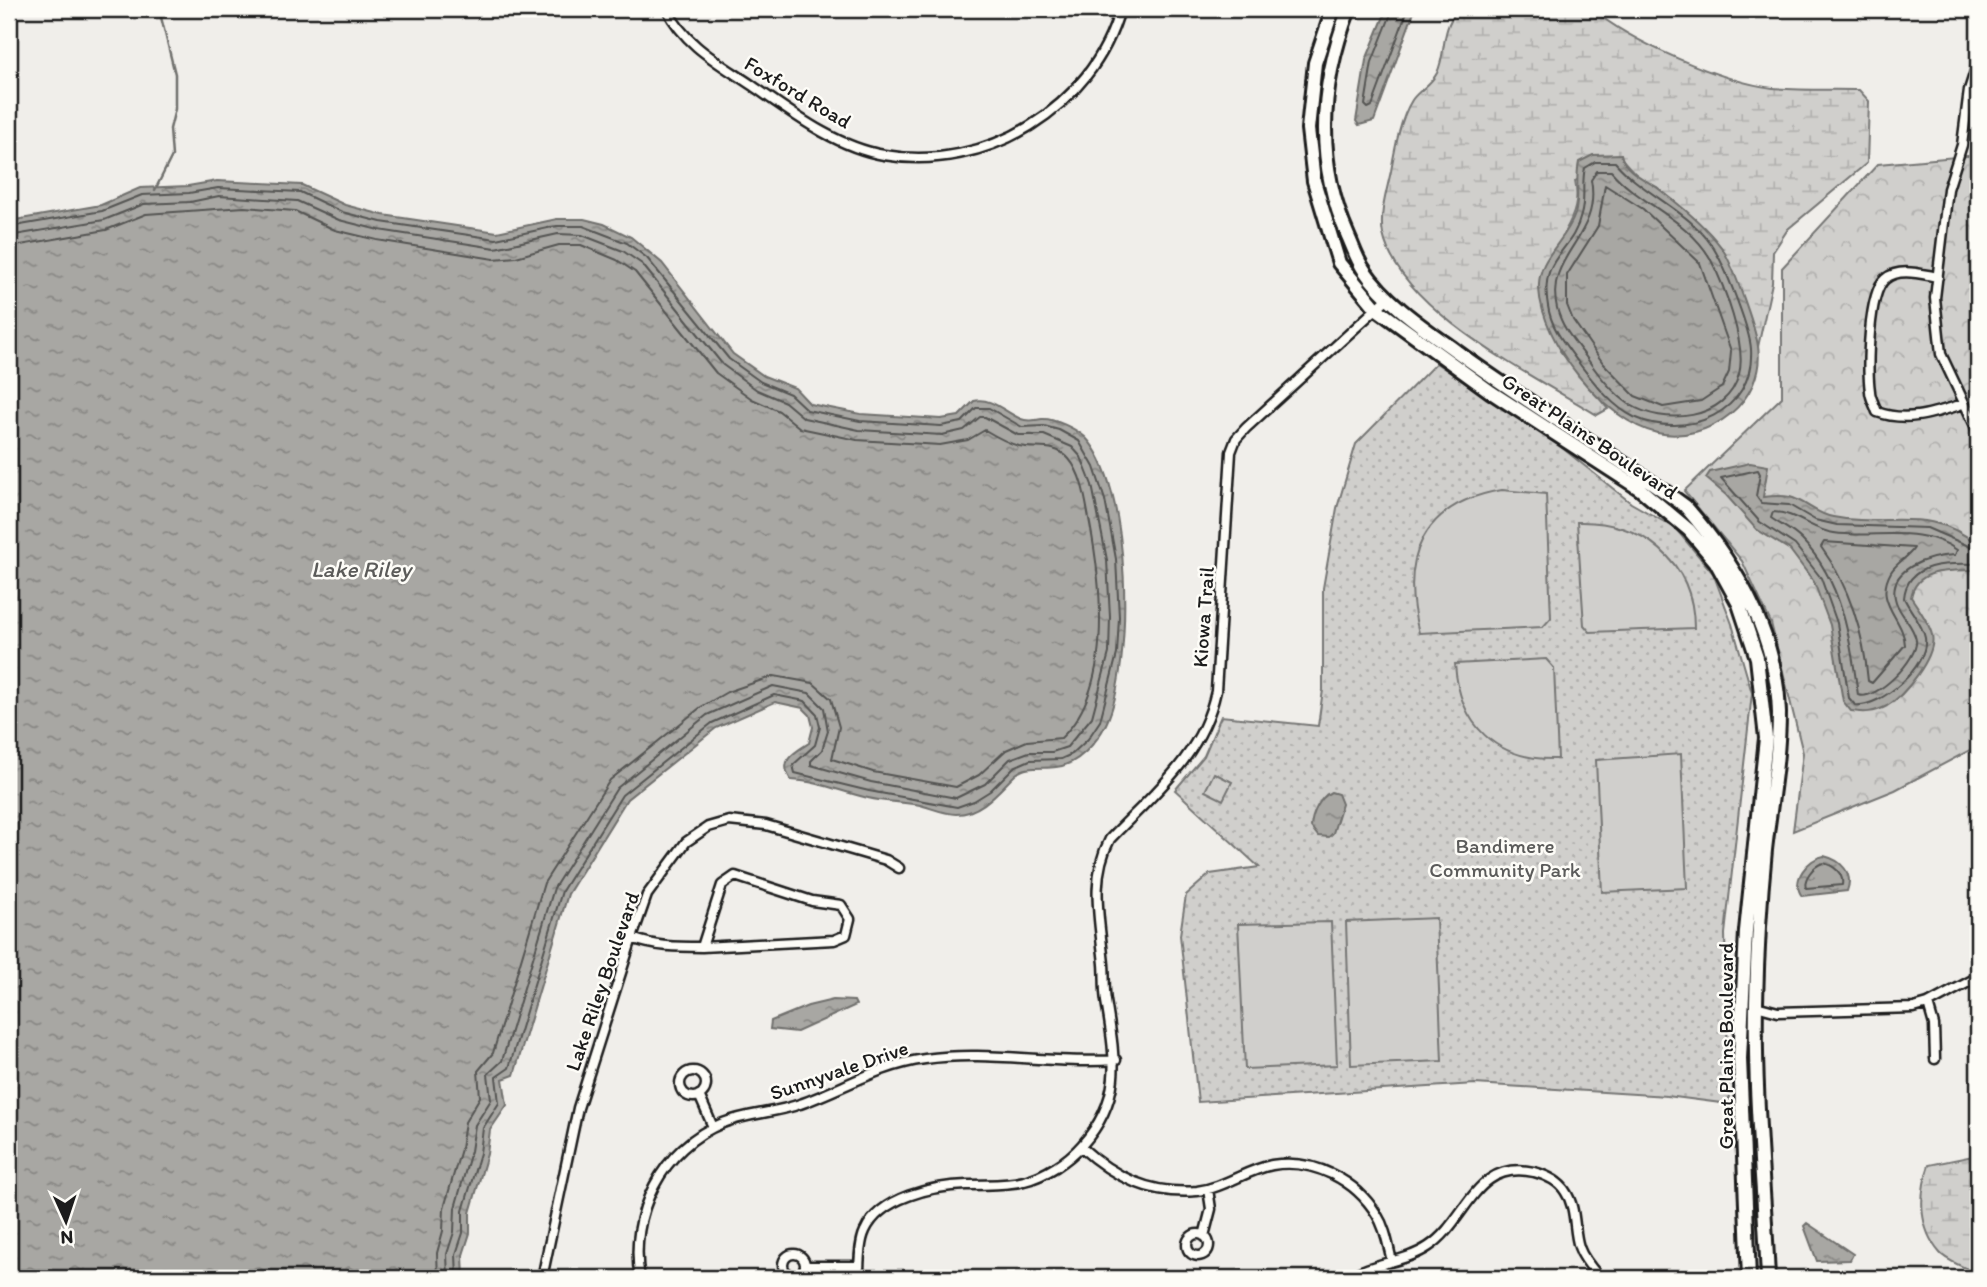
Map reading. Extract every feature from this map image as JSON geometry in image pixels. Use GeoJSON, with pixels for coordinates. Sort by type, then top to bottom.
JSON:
{"type":"FeatureCollection","features":[{"type":"Feature","properties":{"kind":"main road","name":"Great Plains Boulevard"},"geometry":{"type":"LineString","coordinates":[[1333,9],[1315,63],[1308,130],[1314,181],[1339,262],[1377,309],[1491,392],[1661,505],[1689,530],[1716,562],[1739,604],[1757,658],[1766,738],[1754,838],[1741,1006],[1749,1278]]}},
{"type":"Feature","properties":{"kind":"main road","name":"Great Plains Boulevard"},"geometry":{"type":"LineString","coordinates":[[1349,9],[1337,40],[1324,111],[1326,170],[1340,219],[1363,270],[1388,298],[1479,368],[1685,506],[1716,541],[1738,575],[1757,614],[1774,673],[1779,712],[1759,931],[1756,1006],[1768,1278]]}},
{"type":"Feature","properties":{"kind":"street","name":"Foxford Road"},"geometry":{"type":"LineString","coordinates":[[667,9],[703,55],[800,118],[871,151],[918,159],[981,148],[1013,137],[1042,120],[1070,96],[1096,65],[1113,33],[1120,9]]}},
{"type":"Feature","properties":{"kind":"street"},"geometry":{"type":"LineString","coordinates":[[1978,62],[1969,90],[1962,145],[1948,189],[1936,298],[1941,354],[1978,432]]}},
{"type":"Feature","properties":{"kind":"street"},"geometry":{"type":"LineString","coordinates":[[1938,277],[1914,273],[1894,274],[1883,281],[1876,295],[1870,342],[1870,393],[1877,412],[1897,417],[1924,416],[1963,404]]}},
{"type":"Feature","properties":{"kind":"street","name":"Kiowa Trail"},"geometry":{"type":"LineString","coordinates":[[859,1278],[865,1231],[885,1208],[917,1193],[938,1188],[996,1186],[1042,1176],[1081,1147],[1097,1125],[1108,1101],[1116,1060],[1098,910],[1101,855],[1110,839],[1189,756],[1211,715],[1216,691],[1229,463],[1234,445],[1255,419],[1388,298]]}},
{"type":"Feature","properties":{"kind":"street","name":"Lake Riley Boulevard"},"geometry":{"type":"LineString","coordinates":[[542,1278],[578,1108],[632,938],[647,895],[686,842],[708,827],[729,821],[766,825],[886,859],[899,868]]}},
{"type":"Feature","properties":{"kind":"street"},"geometry":{"type":"LineString","coordinates":[[632,938],[662,947],[702,947],[834,940],[846,935],[850,919],[841,905],[811,901],[736,876],[722,885],[702,947]]}},
{"type":"Feature","properties":{"kind":"street"},"geometry":{"type":"LineString","coordinates":[[1756,1006],[1778,1012],[1865,1012],[1928,1004],[1978,977]]}},
{"type":"Feature","properties":{"kind":"street"},"geometry":{"type":"LineString","coordinates":[[1928,1004],[1934,1025],[1935,1059]]}},
{"type":"Feature","properties":{"kind":"street","name":"Sunnyvale Drive"},"geometry":{"type":"LineString","coordinates":[[640,1278],[638,1240],[647,1198],[661,1173],[687,1143],[713,1127],[801,1104],[867,1074],[924,1059],[1002,1056],[1080,1063],[1116,1060]]}},
{"type":"Feature","properties":{"kind":"street"},"geometry":{"type":"LineString","coordinates":[[699,1095],[713,1127]]}},
{"type":"Feature","properties":{"kind":"street"},"geometry":{"type":"LineString","coordinates":[[1081,1147],[1113,1173],[1133,1183],[1175,1191],[1209,1189],[1272,1165],[1316,1167],[1359,1192],[1377,1215],[1392,1261]]}},
{"type":"Feature","properties":{"kind":"street"},"geometry":{"type":"LineString","coordinates":[[1349,1278],[1413,1255],[1451,1229],[1479,1185],[1509,1170],[1526,1170],[1546,1175],[1564,1189],[1573,1207],[1579,1248],[1600,1278]]}},
{"type":"Feature","properties":{"kind":"street"},"geometry":{"type":"LineString","coordinates":[[1204,1236],[1211,1209],[1209,1189]]}},
{"type":"Feature","properties":{"kind":"street"},"geometry":{"type":"LineString","coordinates":[[806,1266],[859,1266]]}},
{"type":"Feature","properties":{"kind":"green space"},"geometry":{"type":"Polygon","coordinates":[[[1458,9],[1592,9],[1653,47],[1729,78],[1773,88],[1859,90],[1869,101],[1867,163],[1788,229],[1773,252],[1772,283],[1758,347],[1722,248],[1698,222],[1657,187],[1640,179],[1621,158],[1575,181],[1575,207],[1565,231],[1560,351],[1608,409],[1597,415],[1506,361],[1442,315],[1415,289],[1394,262],[1383,234],[1383,211],[1404,116],[1412,100],[1437,73],[1446,33],[1458,9]]]}},
{"type":"Feature","properties":{"kind":"green space"},"geometry":{"type":"Polygon","coordinates":[[[1978,155],[1978,758],[1970,750],[1895,790],[1793,831],[1803,753],[1771,623],[1742,561],[1684,491],[1782,397],[1782,268],[1878,164],[1978,155]]]}},
{"type":"Feature","properties":{"kind":"green space","name":"Bandimere Community Park"},"geometry":{"type":"Polygon","coordinates":[[[1436,363],[1556,443],[1631,503],[1675,528],[1713,573],[1732,624],[1752,693],[1725,934],[1729,1104],[1667,1096],[1475,1084],[1198,1102],[1180,935],[1186,895],[1210,874],[1259,867],[1175,790],[1204,756],[1221,716],[1318,726],[1323,690],[1323,588],[1337,508],[1356,444],[1436,363]]]}},
{"type":"Feature","properties":{"kind":"green space"},"geometry":{"type":"Polygon","coordinates":[[[1502,490],[1546,494],[1551,618],[1543,627],[1419,633],[1412,581],[1415,558],[1423,538],[1435,521],[1452,507],[1502,490]]]}},
{"type":"Feature","properties":{"kind":"green space"},"geometry":{"type":"Polygon","coordinates":[[[1577,522],[1601,523],[1623,528],[1660,549],[1674,564],[1685,583],[1692,604],[1694,628],[1590,632],[1584,625],[1577,522]]]}},
{"type":"Feature","properties":{"kind":"green space"},"geometry":{"type":"Polygon","coordinates":[[[1546,659],[1554,668],[1558,759],[1516,754],[1485,735],[1464,705],[1455,664],[1546,659]]]}},
{"type":"Feature","properties":{"kind":"green space"},"geometry":{"type":"Polygon","coordinates":[[[1681,754],[1687,888],[1602,892],[1596,760],[1681,754]]]}},
{"type":"Feature","properties":{"kind":"green space"},"geometry":{"type":"Polygon","coordinates":[[[1214,773],[1232,782],[1223,800],[1205,791],[1214,773]]]}},
{"type":"Feature","properties":{"kind":"green space"},"geometry":{"type":"Polygon","coordinates":[[[1436,918],[1442,1061],[1351,1065],[1346,922],[1436,918]]]}},
{"type":"Feature","properties":{"kind":"green space"},"geometry":{"type":"Polygon","coordinates":[[[1331,922],[1337,1065],[1245,1069],[1238,924],[1331,922]]]}},
{"type":"Feature","properties":{"kind":"green space"},"geometry":{"type":"Polygon","coordinates":[[[1978,1155],[1978,1274],[1940,1253],[1924,1222],[1922,1199],[1929,1165],[1978,1155]]]}},
{"type":"Feature","properties":{"kind":"water"},"geometry":{"type":"Polygon","coordinates":[[[1387,9],[1415,9],[1374,121],[1359,125],[1356,121],[1366,60],[1387,9]]]}},
{"type":"Feature","properties":{"kind":"water"},"geometry":{"type":"Polygon","coordinates":[[[1621,154],[1631,171],[1684,209],[1721,247],[1737,279],[1756,337],[1758,366],[1753,384],[1743,401],[1714,425],[1696,432],[1677,435],[1657,433],[1637,426],[1617,413],[1579,377],[1551,333],[1543,310],[1540,278],[1547,259],[1575,214],[1579,162],[1593,155],[1621,154]]]}},
{"type":"Feature","properties":{"kind":"water","name":"Lake Riley"},"geometry":{"type":"Polygon","coordinates":[[[217,181],[302,185],[345,205],[383,215],[497,232],[557,219],[584,219],[604,224],[631,237],[662,263],[733,354],[764,376],[795,388],[810,404],[861,414],[941,419],[959,416],[974,401],[980,400],[992,403],[1024,420],[1053,420],[1085,437],[1101,460],[1112,494],[1120,533],[1124,576],[1121,661],[1115,697],[1106,724],[1092,745],[1072,762],[1056,767],[1020,771],[990,800],[965,813],[952,814],[920,805],[858,796],[791,780],[786,768],[789,758],[809,743],[813,727],[810,715],[803,708],[775,702],[716,728],[627,799],[568,894],[514,1075],[503,1079],[507,1105],[490,1130],[487,1154],[470,1213],[470,1233],[463,1255],[464,1278],[9,1278],[9,221],[101,205],[140,188],[188,186],[217,181]]]}},
{"type":"Feature","properties":{"kind":"water"},"geometry":{"type":"Polygon","coordinates":[[[1750,463],[1768,466],[1763,497],[1790,497],[1821,513],[1852,520],[1925,521],[1960,532],[1978,545],[1978,570],[1937,572],[1920,580],[1915,587],[1911,597],[1928,625],[1932,644],[1918,675],[1902,694],[1887,706],[1873,711],[1856,712],[1851,711],[1843,701],[1830,625],[1814,582],[1790,550],[1756,529],[1726,495],[1706,478],[1710,472],[1750,463]]]}},
{"type":"Feature","properties":{"kind":"water"},"geometry":{"type":"Polygon","coordinates":[[[1331,792],[1338,794],[1342,804],[1333,833],[1329,837],[1318,836],[1311,827],[1313,817],[1320,802],[1331,792]]]}},
{"type":"Feature","properties":{"kind":"water"},"geometry":{"type":"Polygon","coordinates":[[[1824,856],[1844,868],[1849,878],[1847,891],[1802,896],[1798,884],[1802,871],[1812,861],[1824,856]]]}},
{"type":"Feature","properties":{"kind":"water"},"geometry":{"type":"Polygon","coordinates":[[[833,1000],[854,1001],[856,1005],[797,1032],[770,1029],[771,1021],[808,1006],[833,1000]]]}},
{"type":"Feature","properties":{"kind":"water"},"geometry":{"type":"Polygon","coordinates":[[[1807,1223],[1853,1254],[1850,1260],[1817,1261],[1804,1226],[1807,1223]]]}},
{"type":"Feature","properties":{"kind":"waterway"},"geometry":{"type":"LineString","coordinates":[[155,190],[172,156],[170,129],[175,109],[175,74],[159,9]]}}]}
